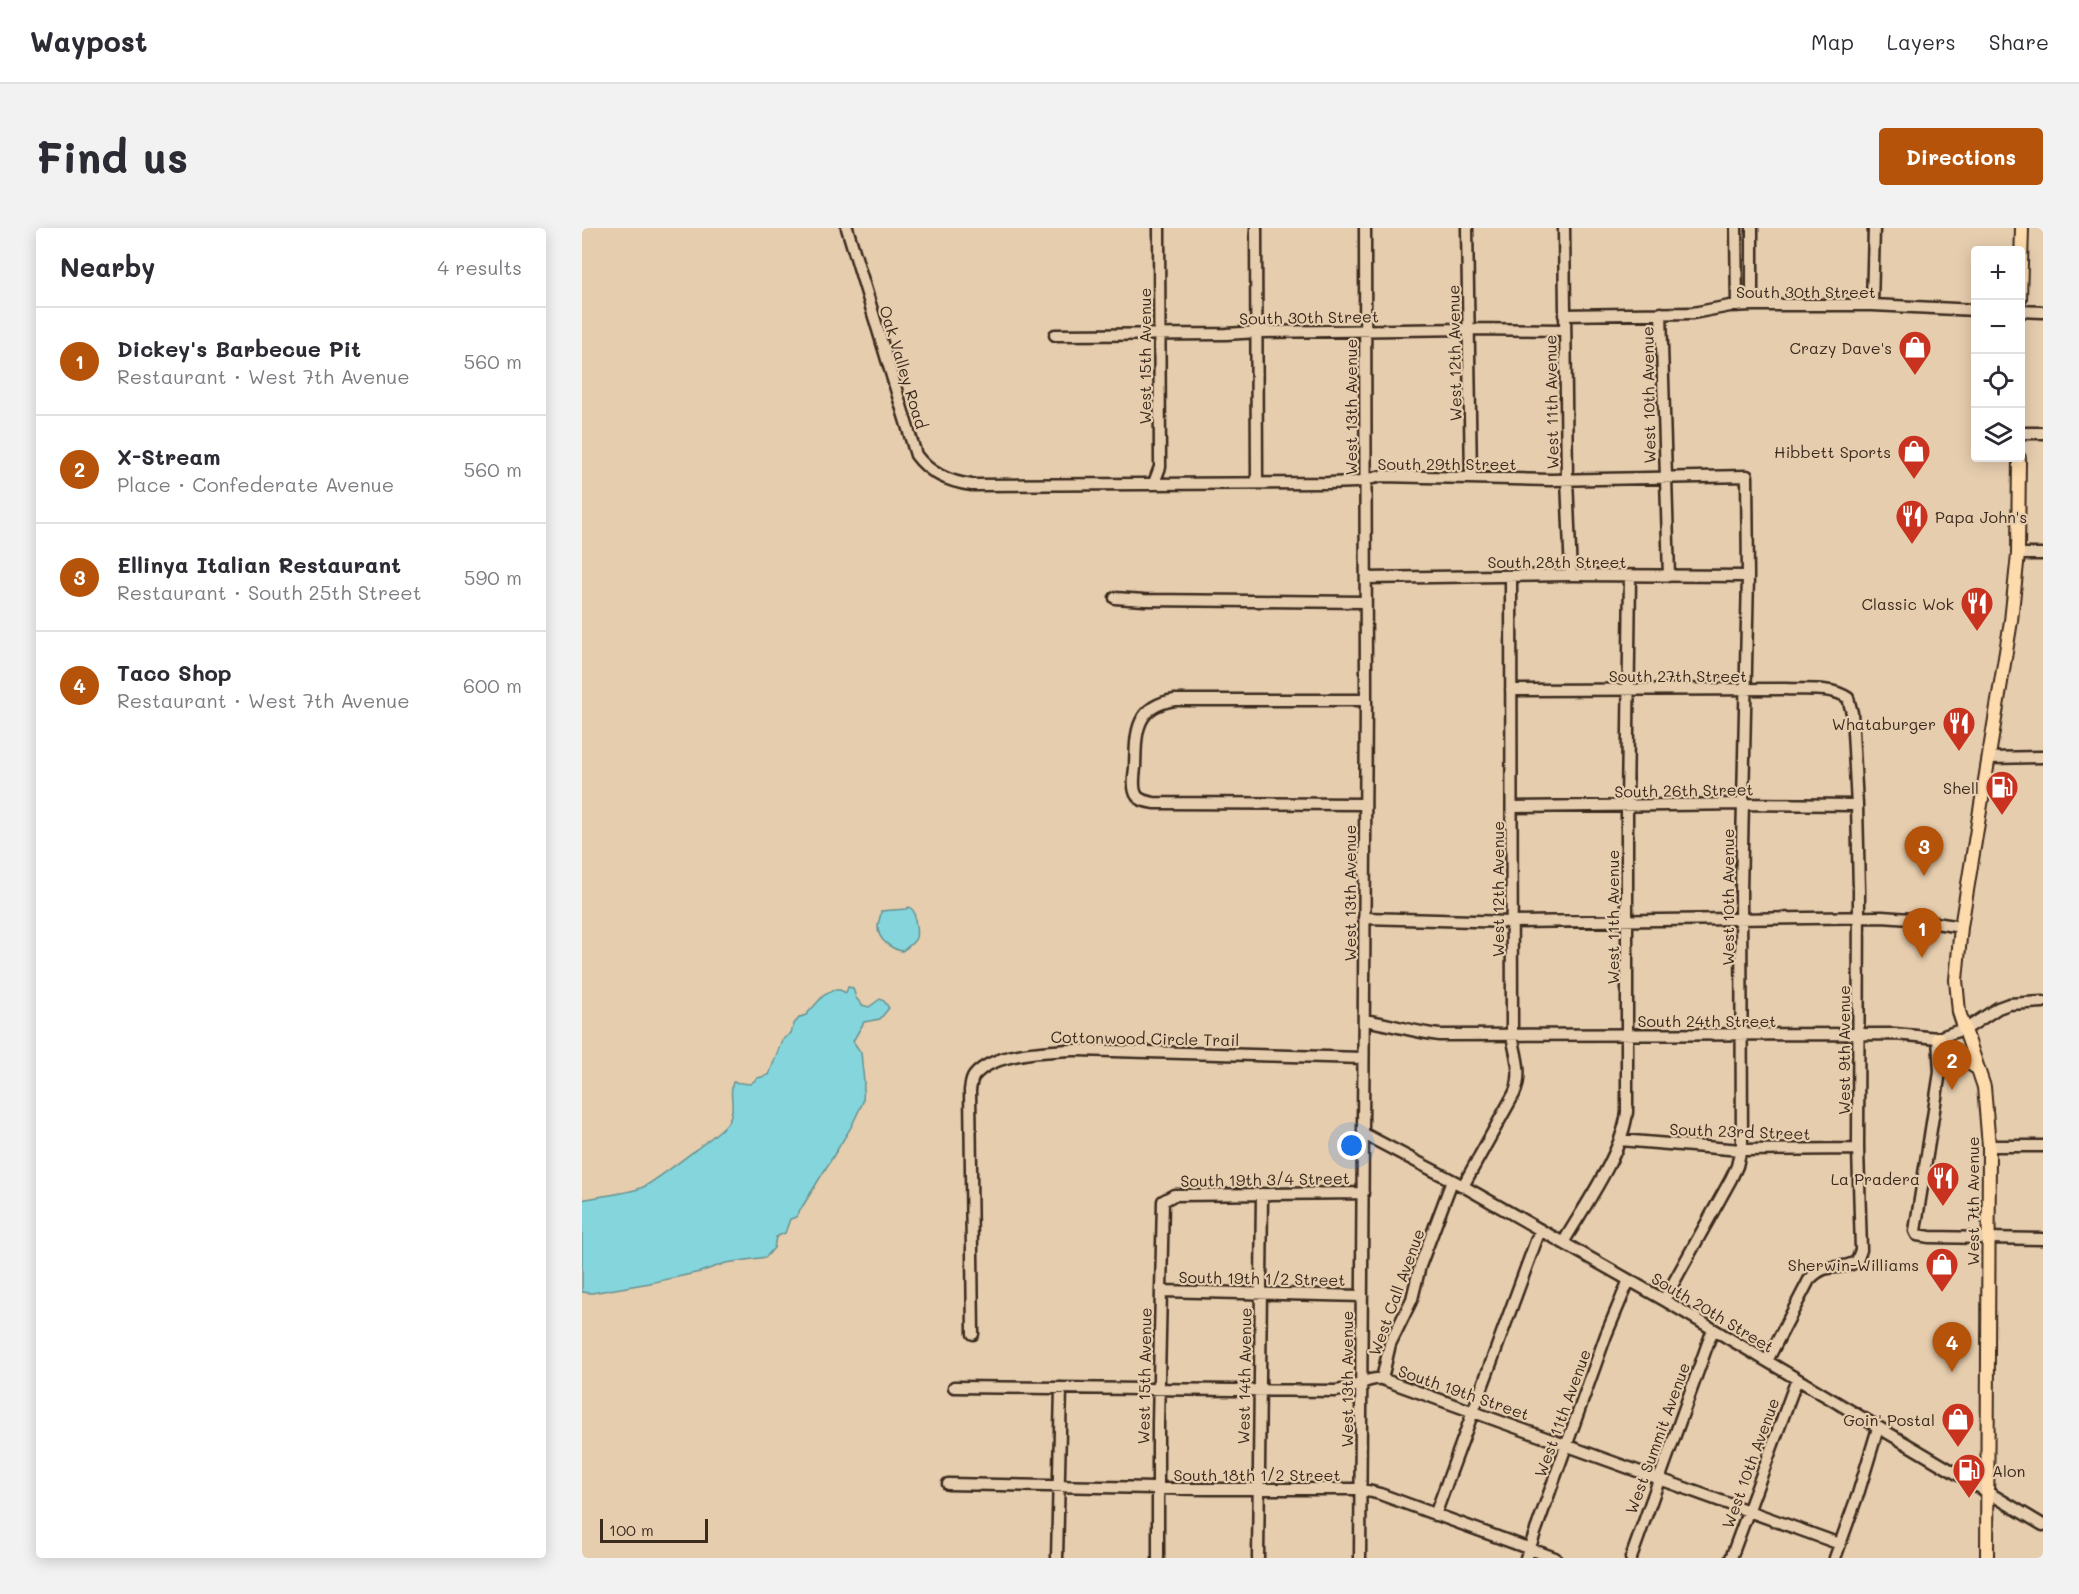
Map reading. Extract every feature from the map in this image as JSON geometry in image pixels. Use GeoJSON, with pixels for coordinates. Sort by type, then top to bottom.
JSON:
{"type":"FeatureCollection","features":[{"type":"Feature","properties":{"kind":"main road"},"geometry":{"type":"LineString","coordinates":[[2021,246],[2022,228]]}},
{"type":"Feature","properties":{"kind":"main road","name":"West 7th Avenue"},"geometry":{"type":"LineString","coordinates":[[1987,1558],[1989,1146],[1986,1101],[1959,1012],[1956,980],[1961,927],[2011,621],[2018,554],[2019,462]]}},
{"type":"Feature","properties":{"kind":"main road"},"geometry":{"type":"LineString","coordinates":[[1938,1038],[1947,1049],[1978,1069]]}},
{"type":"Feature","properties":{"kind":"street","name":"Oak Valley Road"},"geometry":{"type":"LineString","coordinates":[[847,228],[916,455],[927,468],[945,478],[967,484]]}},
{"type":"Feature","properties":{"kind":"street","name":"West 15th Avenue"},"geometry":{"type":"LineString","coordinates":[[1154,483],[1160,466],[1159,228]]}},
{"type":"Feature","properties":{"kind":"street"},"geometry":{"type":"LineString","coordinates":[[1256,228],[1257,483]]}},
{"type":"Feature","properties":{"kind":"street","name":"West 13th Avenue"},"geometry":{"type":"LineString","coordinates":[[1360,1558],[1366,700],[1365,228]]}},
{"type":"Feature","properties":{"kind":"street","name":"West 12th Avenue"},"geometry":{"type":"LineString","coordinates":[[1467,228],[1471,477]]}},
{"type":"Feature","properties":{"kind":"street","name":"West 11th Avenue"},"geometry":{"type":"LineString","coordinates":[[1564,228],[1567,479],[1571,575]]}},
{"type":"Feature","properties":{"kind":"street"},"geometry":{"type":"LineString","coordinates":[[1736,228],[1737,306]]}},
{"type":"Feature","properties":{"kind":"street"},"geometry":{"type":"LineString","coordinates":[[1752,228],[1752,305]]}},
{"type":"Feature","properties":{"kind":"street"},"geometry":{"type":"LineString","coordinates":[[1872,305],[1874,228]]}},
{"type":"Feature","properties":{"kind":"street","name":"South 30th Street"},"geometry":{"type":"LineString","coordinates":[[1564,315],[1693,313],[1752,305],[1872,305],[1971,309]]}},
{"type":"Feature","properties":{"kind":"street"},"geometry":{"type":"LineString","coordinates":[[2025,311],[2043,312]]}},
{"type":"Feature","properties":{"kind":"street","name":"West 10th Avenue"},"geometry":{"type":"LineString","coordinates":[[1661,313],[1669,576]]}},
{"type":"Feature","properties":{"kind":"street","name":"South 30th Street"},"geometry":{"type":"LineString","coordinates":[[1055,335],[1364,330],[1564,330]]}},
{"type":"Feature","properties":{"kind":"street"},"geometry":{"type":"LineString","coordinates":[[2025,433],[2043,433]]}},
{"type":"Feature","properties":{"kind":"street","name":"South 29th Street"},"geometry":{"type":"LineString","coordinates":[[967,484],[1328,483],[1356,482],[1382,476],[1567,479],[1747,476]]}},
{"type":"Feature","properties":{"kind":"street","name":"West 10th Avenue"},"geometry":{"type":"LineString","coordinates":[[1664,1300],[1731,1179],[1741,1150],[1741,918],[1748,576],[1747,476]]}},
{"type":"Feature","properties":{"kind":"street"},"geometry":{"type":"LineString","coordinates":[[2018,554],[2043,554]]}},
{"type":"Feature","properties":{"kind":"street","name":"South 28th Street"},"geometry":{"type":"LineString","coordinates":[[1366,578],[1571,575],[1748,576]]}},
{"type":"Feature","properties":{"kind":"street","name":"West 12th Avenue"},"geometry":{"type":"LineString","coordinates":[[1463,1186],[1518,1086],[1519,1075],[1512,1036],[1511,576]]}},
{"type":"Feature","properties":{"kind":"street","name":"West 11th Avenue"},"geometry":{"type":"LineString","coordinates":[[1563,1243],[1620,1140],[1626,1126],[1628,1112],[1627,806],[1630,576]]}},
{"type":"Feature","properties":{"kind":"street"},"geometry":{"type":"LineString","coordinates":[[1115,598],[1365,602]]}},
{"type":"Feature","properties":{"kind":"street","name":"South 27th Street"},"geometry":{"type":"LineString","coordinates":[[1511,690],[1830,690],[1843,694]]}},
{"type":"Feature","properties":{"kind":"street","name":"West 9th Avenue"},"geometry":{"type":"LineString","coordinates":[[1767,1361],[1809,1280],[1827,1267],[1847,1266],[1857,1261],[1861,1250],[1858,1149],[1857,805],[1852,713],[1848,698],[1843,694]]}},
{"type":"Feature","properties":{"kind":"street"},"geometry":{"type":"LineString","coordinates":[[1364,804],[1154,802],[1140,799],[1134,790],[1136,731],[1145,714],[1153,706],[1165,701],[1366,700]]}},
{"type":"Feature","properties":{"kind":"street"},"geometry":{"type":"LineString","coordinates":[[1988,758],[2043,757]]}},
{"type":"Feature","properties":{"kind":"street","name":"South 26th Street"},"geometry":{"type":"LineString","coordinates":[[1512,807],[1857,805]]}},
{"type":"Feature","properties":{"kind":"street"},"geometry":{"type":"LineString","coordinates":[[1364,918],[1511,922],[1858,917],[1910,918],[1961,927]]}},
{"type":"Feature","properties":{"kind":"street","name":"South 24th Street"},"geometry":{"type":"LineString","coordinates":[[1364,1020],[1421,1033],[1512,1036],[1895,1034],[1938,1038],[1964,1029],[1998,1008],[2009,1004],[2043,1002]]}},
{"type":"Feature","properties":{"kind":"street"},"geometry":{"type":"LineString","coordinates":[[1938,1038],[1940,1072],[1914,1227],[1917,1235],[2043,1239]]}},
{"type":"Feature","properties":{"kind":"street","name":"Cottonwood Circle Trail"},"geometry":{"type":"LineString","coordinates":[[974,1334],[970,1090],[975,1076],[983,1068],[995,1061],[1012,1057],[1078,1050],[1363,1058]]}},
{"type":"Feature","properties":{"kind":"street","name":"South 20th Street"},"geometry":{"type":"LineString","coordinates":[[1364,1134],[1463,1186],[1664,1300],[2043,1525]]}},
{"type":"Feature","properties":{"kind":"street","name":"South 23rd Street"},"geometry":{"type":"LineString","coordinates":[[1620,1140],[1741,1150],[1858,1149]]}},
{"type":"Feature","properties":{"kind":"street"},"geometry":{"type":"LineString","coordinates":[[1989,1146],[2043,1146]]}},
{"type":"Feature","properties":{"kind":"street","name":"West Call Avenue"},"geometry":{"type":"LineString","coordinates":[[1382,1379],[1390,1344],[1412,1299],[1420,1266],[1452,1181]]}},
{"type":"Feature","properties":{"kind":"street","name":"South 19th 3/4 Street"},"geometry":{"type":"LineString","coordinates":[[1168,1197],[1174,1195],[1363,1193]]}},
{"type":"Feature","properties":{"kind":"street","name":"West 14th Avenue"},"geometry":{"type":"LineString","coordinates":[[1258,1558],[1258,1390],[1262,1194]]}},
{"type":"Feature","properties":{"kind":"street","name":"West 15th Avenue"},"geometry":{"type":"LineString","coordinates":[[1158,1558],[1162,1204],[1168,1197]]}},
{"type":"Feature","properties":{"kind":"street"},"geometry":{"type":"LineString","coordinates":[[1435,1515],[1540,1230]]}},
{"type":"Feature","properties":{"kind":"street","name":"West 11th Avenue"},"geometry":{"type":"LineString","coordinates":[[1528,1553],[1606,1335],[1629,1280]]}},
{"type":"Feature","properties":{"kind":"street","name":"South 19th 1/2 Street"},"geometry":{"type":"LineString","coordinates":[[1161,1291],[1362,1296]]}},
{"type":"Feature","properties":{"kind":"street","name":"West Summit Avenue"},"geometry":{"type":"LineString","coordinates":[[1631,1558],[1713,1329]]}},
{"type":"Feature","properties":{"kind":"street","name":"South 19th Street"},"geometry":{"type":"LineString","coordinates":[[954,1387],[1335,1391],[1347,1390],[1376,1378],[1382,1379],[1840,1544]]}},
{"type":"Feature","properties":{"kind":"street","name":"West 10th Avenue"},"geometry":{"type":"LineString","coordinates":[[1731,1558],[1797,1379]]}},
{"type":"Feature","properties":{"kind":"street"},"geometry":{"type":"LineString","coordinates":[[1057,1558],[1061,1388]]}},
{"type":"Feature","properties":{"kind":"street"},"geometry":{"type":"LineString","coordinates":[[1835,1558],[1878,1428]]}},
{"type":"Feature","properties":{"kind":"street","name":"South 18th 1/2 Street"},"geometry":{"type":"LineString","coordinates":[[948,1484],[1360,1489],[1380,1494],[1528,1553],[1555,1558]]}},
{"type":"Feature","properties":{"kind":"water"},"geometry":{"type":"Polygon","coordinates":[[[909,907],[914,912],[917,934],[912,944],[902,951],[889,946],[882,939],[878,931],[878,924],[881,911],[909,907]]]}},
{"type":"Feature","properties":{"kind":"water"},"geometry":{"type":"Polygon","coordinates":[[[848,987],[853,988],[856,998],[862,1005],[869,1007],[880,999],[889,1008],[880,1019],[864,1022],[853,1041],[861,1053],[864,1082],[863,1102],[850,1129],[796,1217],[790,1219],[785,1233],[776,1237],[774,1248],[766,1257],[726,1263],[700,1272],[650,1283],[592,1293],[582,1292],[582,1200],[641,1188],[701,1146],[731,1117],[733,1082],[750,1084],[758,1078],[769,1075],[782,1040],[791,1033],[800,1017],[806,1015],[823,996],[833,990],[846,993],[848,987]]]}},
{"type":"Feature","properties":{"kind":"place","name":"Crazy Dave's"},"geometry":{"type":"Point","coordinates":[1915,376]}},
{"type":"Feature","properties":{"kind":"place","name":"Hibbett Sports"},"geometry":{"type":"Point","coordinates":[1914,480]}},
{"type":"Feature","properties":{"kind":"place","name":"Papa John's"},"geometry":{"type":"Point","coordinates":[1912,545]}},
{"type":"Feature","properties":{"kind":"place","name":"Classic Wok"},"geometry":{"type":"Point","coordinates":[1977,632]}},
{"type":"Feature","properties":{"kind":"place","name":"Whataburger"},"geometry":{"type":"Point","coordinates":[1959,752]}},
{"type":"Feature","properties":{"kind":"place","name":"Shell"},"geometry":{"type":"Point","coordinates":[2002,816]}},
{"type":"Feature","properties":{"kind":"place","name":"Ellinya Italian Restaurant"},"geometry":{"type":"Point","coordinates":[1924,876]}},
{"type":"Feature","properties":{"kind":"place","name":"Dickey's Barbecue Pit"},"geometry":{"type":"Point","coordinates":[1922,958]}},
{"type":"Feature","properties":{"kind":"place","name":"X-Stream"},"geometry":{"type":"Point","coordinates":[1952,1090]}},
{"type":"Feature","properties":{"kind":"place","name":"La Pradera"},"geometry":{"type":"Point","coordinates":[1943,1207]}},
{"type":"Feature","properties":{"kind":"place","name":"Sherwin-Williams"},"geometry":{"type":"Point","coordinates":[1942,1293]}},
{"type":"Feature","properties":{"kind":"place","name":"Taco Shop"},"geometry":{"type":"Point","coordinates":[1952,1372]}},
{"type":"Feature","properties":{"kind":"place","name":"Goin' Postal"},"geometry":{"type":"Point","coordinates":[1958,1448]}},
{"type":"Feature","properties":{"kind":"place","name":"Alon"},"geometry":{"type":"Point","coordinates":[1969,1499]}}]}
